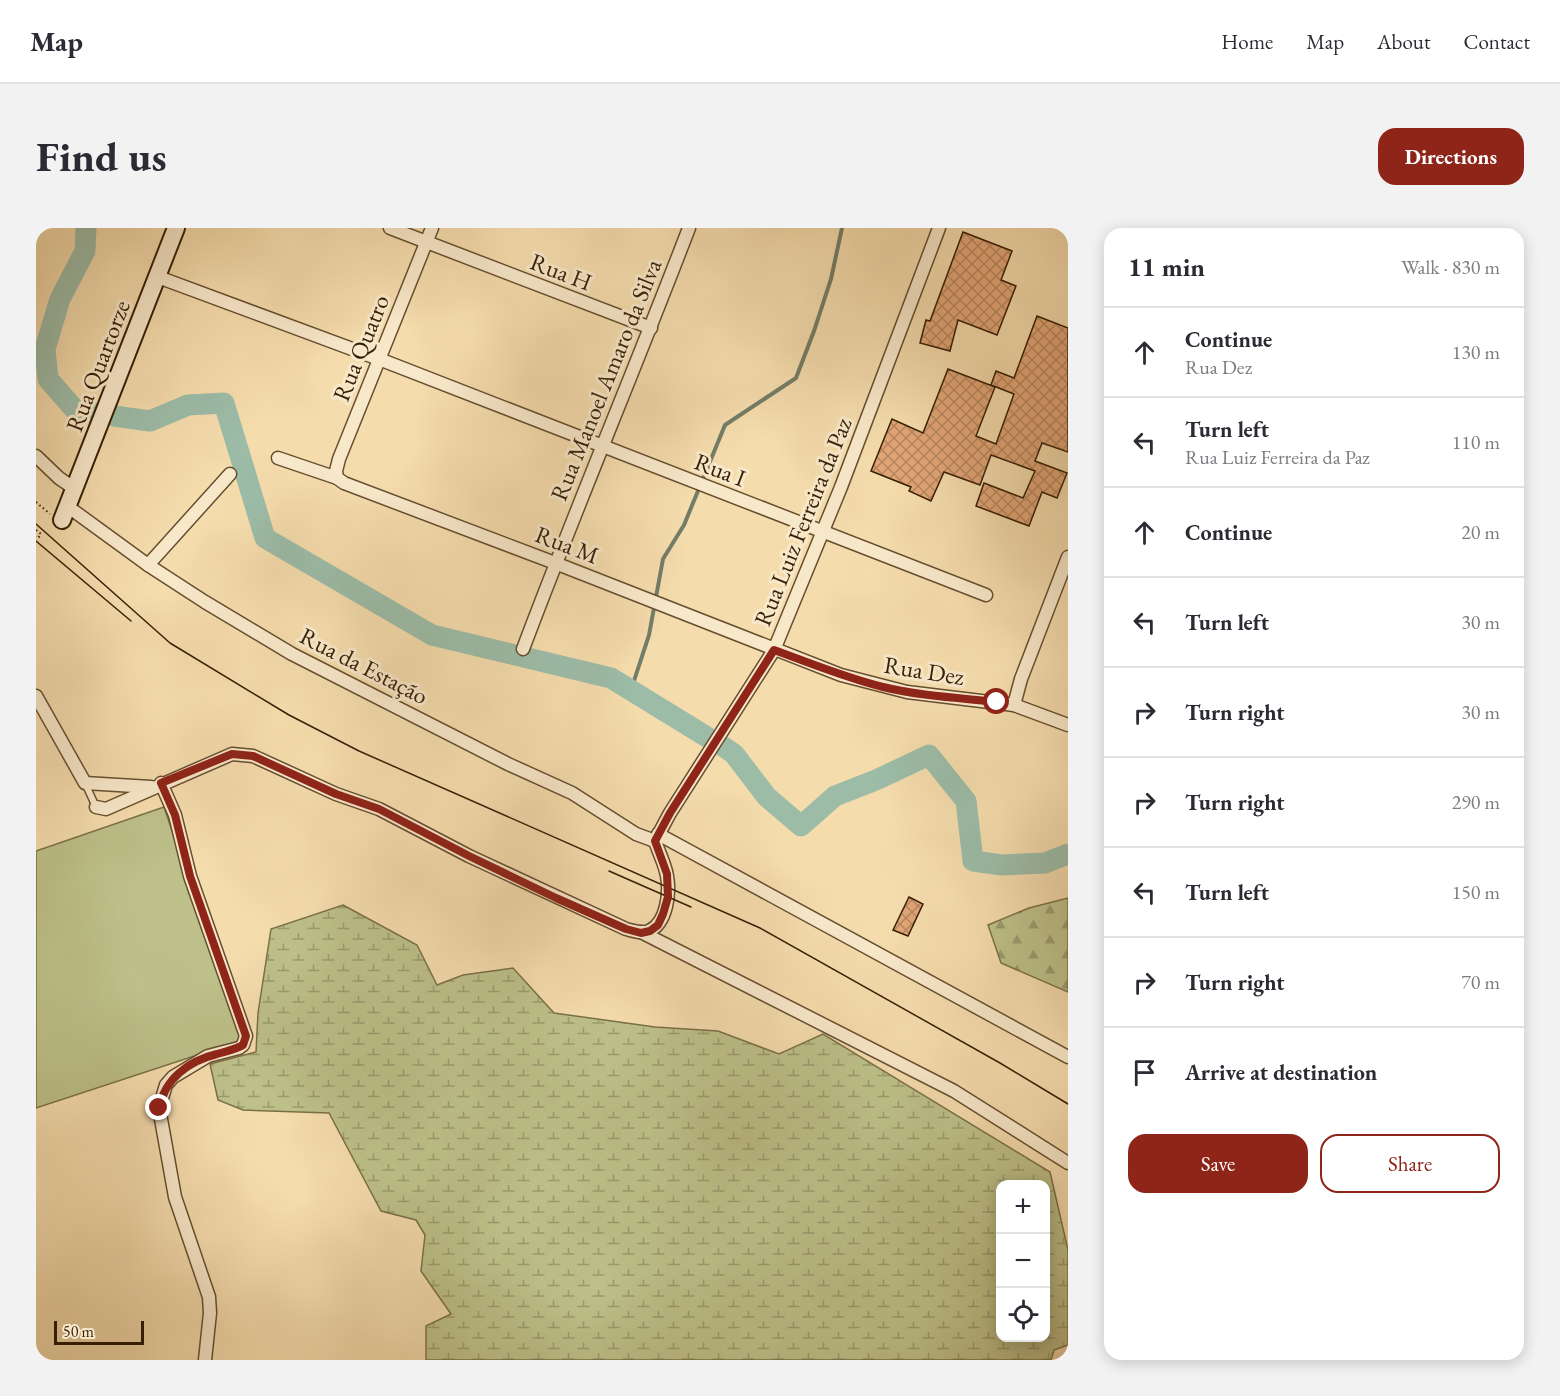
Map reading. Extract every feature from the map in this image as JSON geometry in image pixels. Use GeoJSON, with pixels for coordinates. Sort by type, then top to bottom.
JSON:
{"type":"FeatureCollection","features":[{"type":"Feature","properties":{"kind":"street","name":"Rua Quartorze"},"geometry":{"type":"LineString","coordinates":[[65,513],[176,228]]}},
{"type":"Feature","properties":{"kind":"street","name":"Rua H"},"geometry":{"type":"LineString","coordinates":[[390,228],[651,328]]}},
{"type":"Feature","properties":{"kind":"street","name":"Rua Quatro"},"geometry":{"type":"LineString","coordinates":[[340,481],[336,471],[339,459],[432,228]]}},
{"type":"Feature","properties":{"kind":"street","name":"Rua Manoel Amaro da Silva"},"geometry":{"type":"LineString","coordinates":[[524,649],[555,563],[651,328],[689,228]]}},
{"type":"Feature","properties":{"kind":"street","name":"Rua Luiz Ferreira da Paz"},"geometry":{"type":"LineString","coordinates":[[656,838],[774,650],[939,228]]}},
{"type":"Feature","properties":{"kind":"street","name":"Rua I"},"geometry":{"type":"LineString","coordinates":[[158,277],[379,359],[603,448],[822,531]]}},
{"type":"Feature","properties":{"kind":"street"},"geometry":{"type":"LineString","coordinates":[[36,456],[59,478],[75,489]]}},
{"type":"Feature","properties":{"kind":"street","name":"Rua M"},"geometry":{"type":"LineString","coordinates":[[278,458],[555,563],[774,650]]}},
{"type":"Feature","properties":{"kind":"street"},"geometry":{"type":"LineString","coordinates":[[148,565],[230,474]]}},
{"type":"Feature","properties":{"kind":"street","name":"Rua da Estação"},"geometry":{"type":"LineString","coordinates":[[65,513],[292,654],[508,764],[572,793],[636,834],[656,838],[1068,1058]]}},
{"type":"Feature","properties":{"kind":"street"},"geometry":{"type":"LineString","coordinates":[[822,531],[986,595]]}},
{"type":"Feature","properties":{"kind":"street"},"geometry":{"type":"LineString","coordinates":[[1014,705],[1021,679],[1068,557]]}},
{"type":"Feature","properties":{"kind":"street","name":"Rua Dez"},"geometry":{"type":"LineString","coordinates":[[774,650],[882,687],[933,696],[1014,705],[1068,725]]}},
{"type":"Feature","properties":{"kind":"street"},"geometry":{"type":"LineString","coordinates":[[36,696],[85,783],[157,785]]}},
{"type":"Feature","properties":{"kind":"street"},"geometry":{"type":"LineString","coordinates":[[96,807],[106,809],[232,754],[253,756],[336,794],[379,809],[556,898],[626,929],[641,933],[954,1091],[1068,1163]]}},
{"type":"Feature","properties":{"kind":"street"},"geometry":{"type":"LineString","coordinates":[[157,785],[175,815],[190,876],[246,1036],[243,1045],[208,1056],[173,1077],[166,1085],[159,1108],[175,1197],[209,1297],[210,1313],[205,1360]]}},
{"type":"Feature","properties":{"kind":"street"},"geometry":{"type":"LineString","coordinates":[[641,933],[650,931],[658,925],[668,897],[667,874],[656,838]]}},
{"type":"Feature","properties":{"kind":"lane"},"geometry":{"type":"LineString","coordinates":[[85,783],[96,807]]}},
{"type":"Feature","properties":{"kind":"path"},"geometry":{"type":"LineString","coordinates":[[36,502],[53,516],[65,513]]}},
{"type":"Feature","properties":{"kind":"path"},"geometry":{"type":"LineString","coordinates":[[36,530],[41,534],[38,538],[36,537]]}},
{"type":"Feature","properties":{"kind":"green space"},"geometry":{"type":"Polygon","coordinates":[[[164,807],[243,1040],[36,1108],[36,851],[164,807]]]}},
{"type":"Feature","properties":{"kind":"green space"},"geometry":{"type":"Polygon","coordinates":[[[1068,898],[1068,992],[1001,963],[988,925],[1029,908],[1068,898]]]}},
{"type":"Feature","properties":{"kind":"green space"},"geometry":{"type":"Polygon","coordinates":[[[343,905],[417,945],[437,985],[463,975],[513,968],[554,1013],[655,1027],[718,1031],[779,1054],[823,1034],[1050,1172],[1068,1250],[1068,1345],[1054,1350],[1051,1360],[426,1360],[426,1326],[451,1314],[421,1271],[425,1235],[416,1220],[381,1211],[329,1113],[243,1110],[218,1100],[210,1064],[256,1052],[258,1013],[271,929],[343,905]]]}},
{"type":"Feature","properties":{"kind":"building"},"geometry":{"type":"Polygon","coordinates":[[[963,232],[1012,251],[1001,280],[1016,286],[997,335],[958,320],[950,351],[920,343],[926,320],[930,321],[963,232]]]}},
{"type":"Feature","properties":{"kind":"building"},"geometry":{"type":"Polygon","coordinates":[[[1037,316],[1068,328],[1068,452],[1042,443],[1035,461],[1067,473],[1057,498],[1042,492],[1029,526],[976,506],[984,483],[1023,498],[1035,471],[991,455],[980,485],[944,472],[931,501],[909,491],[911,487],[871,471],[892,419],[923,433],[948,369],[995,387],[976,436],[996,444],[1014,394],[991,385],[996,371],[1014,378],[1037,316]]]}},
{"type":"Feature","properties":{"kind":"building"},"geometry":{"type":"Polygon","coordinates":[[[909,897],[923,904],[908,936],[893,930],[909,897]]]}},
{"type":"Feature","properties":{"kind":"waterway"},"geometry":{"type":"LineString","coordinates":[[86,228],[85,251],[60,299],[45,349],[48,379],[76,411],[94,413]]}},
{"type":"Feature","properties":{"kind":"waterway"},"geometry":{"type":"LineString","coordinates":[[631,690],[649,635],[663,559],[684,525],[725,425],[796,378],[831,279],[842,228]]}},
{"type":"Feature","properties":{"kind":"waterway"},"geometry":{"type":"LineString","coordinates":[[114,416],[150,421],[188,405],[224,403],[265,538],[432,635],[611,678],[707,737]]}},
{"type":"Feature","properties":{"kind":"waterway"},"geometry":{"type":"LineString","coordinates":[[724,747],[734,754],[767,797],[801,826],[835,796],[929,755],[966,801],[973,861],[1002,865],[1045,863],[1068,854]]}},
{"type":"Feature","properties":{"kind":"tram line"},"geometry":{"type":"LineString","coordinates":[[36,524],[170,643],[289,715],[359,751],[760,928],[1000,1063],[1068,1104]]}},
{"type":"Feature","properties":{"kind":"tram line"},"geometry":{"type":"LineString","coordinates":[[36,541],[131,621]]}},
{"type":"Feature","properties":{"kind":"tram line"},"geometry":{"type":"LineString","coordinates":[[609,871],[691,907]]}},
{"type":"Feature","properties":{"kind":"route"},"geometry":{"type":"LineString","coordinates":[[159,1108],[166,1085],[173,1077],[208,1056],[239,1048],[243,1045],[246,1036],[190,876],[175,815],[161,783],[232,754],[241,753],[253,756],[336,794],[379,809],[556,898],[626,929],[641,933],[650,931],[658,925],[668,897],[667,874],[655,841],[670,813],[774,650],[882,687],[933,696],[997,702]]}}]}
